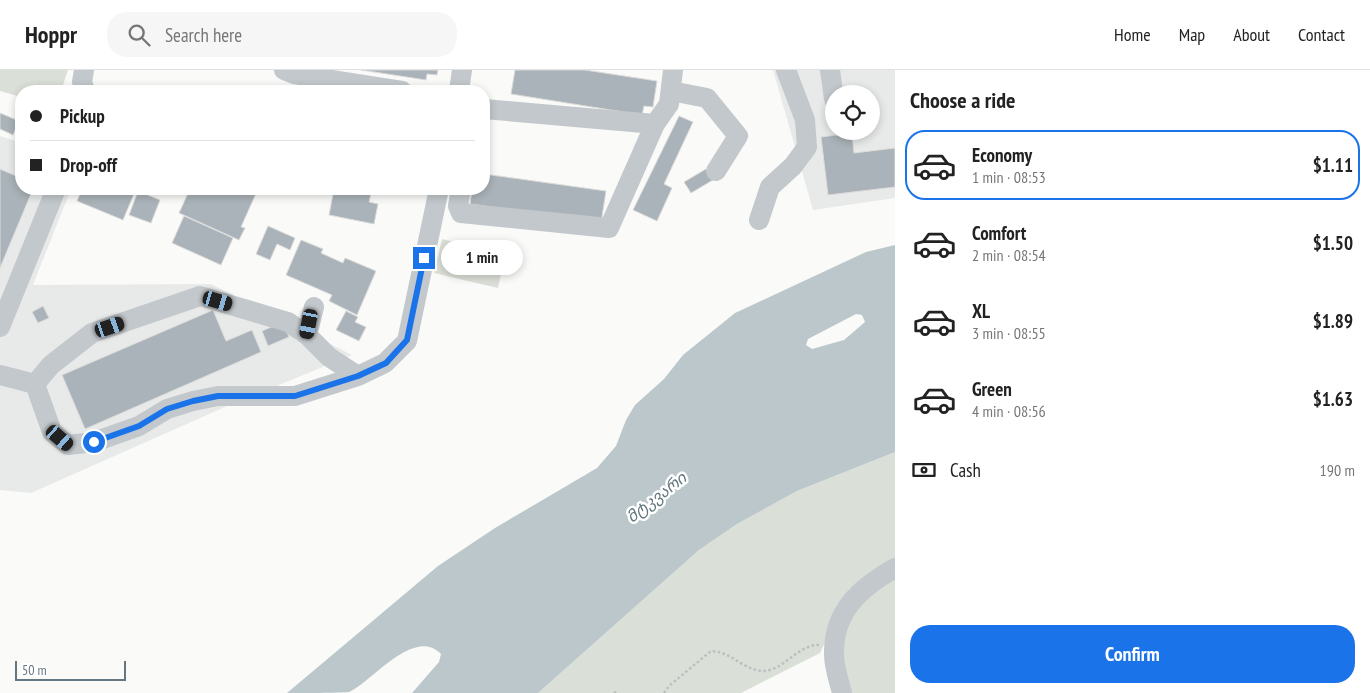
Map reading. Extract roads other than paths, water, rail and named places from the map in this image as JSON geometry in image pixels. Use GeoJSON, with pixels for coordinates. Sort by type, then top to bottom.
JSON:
{"type":"FeatureCollection","features":[{"type":"Feature","properties":{"kind":"street"},"geometry":{"type":"LineString","coordinates":[[83,85],[84,70]]}},
{"type":"Feature","properties":{"kind":"street"},"geometry":{"type":"LineString","coordinates":[[284,70],[294,74],[364,85]]}},
{"type":"Feature","properties":{"kind":"street"},"geometry":{"type":"LineString","coordinates":[[460,85],[462,70]]}},
{"type":"Feature","properties":{"kind":"street"},"geometry":{"type":"LineString","coordinates":[[459,195],[458,206],[461,213],[609,228],[655,124],[669,104],[673,70]]}},
{"type":"Feature","properties":{"kind":"street"},"geometry":{"type":"LineString","coordinates":[[759,220],[770,188],[794,166],[807,148],[805,120],[786,70]]}},
{"type":"Feature","properties":{"kind":"street"},"geometry":{"type":"LineString","coordinates":[[830,70],[832,85]]}},
{"type":"Feature","properties":{"kind":"street"},"geometry":{"type":"LineString","coordinates":[[671,91],[708,98],[738,136],[716,171]]}},
{"type":"Feature","properties":{"kind":"street"},"geometry":{"type":"LineString","coordinates":[[490,110],[655,124]]}},
{"type":"Feature","properties":{"kind":"street"},"geometry":{"type":"LineString","coordinates":[[0,328],[54,195]]}},
{"type":"Feature","properties":{"kind":"street"},"geometry":{"type":"LineString","coordinates":[[34,384],[52,432],[68,445],[94,442],[139,426],[167,409],[193,401],[218,396],[295,396],[358,376],[386,363],[407,340],[438,195]]}},
{"type":"Feature","properties":{"kind":"street"},"geometry":{"type":"LineString","coordinates":[[34,384],[51,365],[92,333],[200,296],[288,322],[307,334],[329,357],[358,376]]}},
{"type":"Feature","properties":{"kind":"street"},"geometry":{"type":"LineString","coordinates":[[307,334],[314,308]]}},
{"type":"Feature","properties":{"kind":"street"},"geometry":{"type":"LineString","coordinates":[[0,375],[34,384]]}},
{"type":"Feature","properties":{"kind":"street"},"geometry":{"type":"LineString","coordinates":[[842,693],[834,657],[834,648],[844,613],[852,599],[895,568]]}},
{"type":"Feature","properties":{"kind":"water","name":"მტკვარი"},"geometry":{"type":"Polygon","coordinates":[[[895,245],[895,452],[797,491],[737,524],[699,550],[538,693],[412,693],[439,662],[441,654],[430,647],[418,647],[406,651],[393,659],[349,692],[287,693],[438,566],[495,528],[597,468],[616,446],[626,420],[635,405],[664,379],[683,355],[735,313],[866,252],[895,245]],[[856,314],[808,339],[806,345],[812,349],[844,340],[865,322],[862,315],[856,314]]]}}]}
